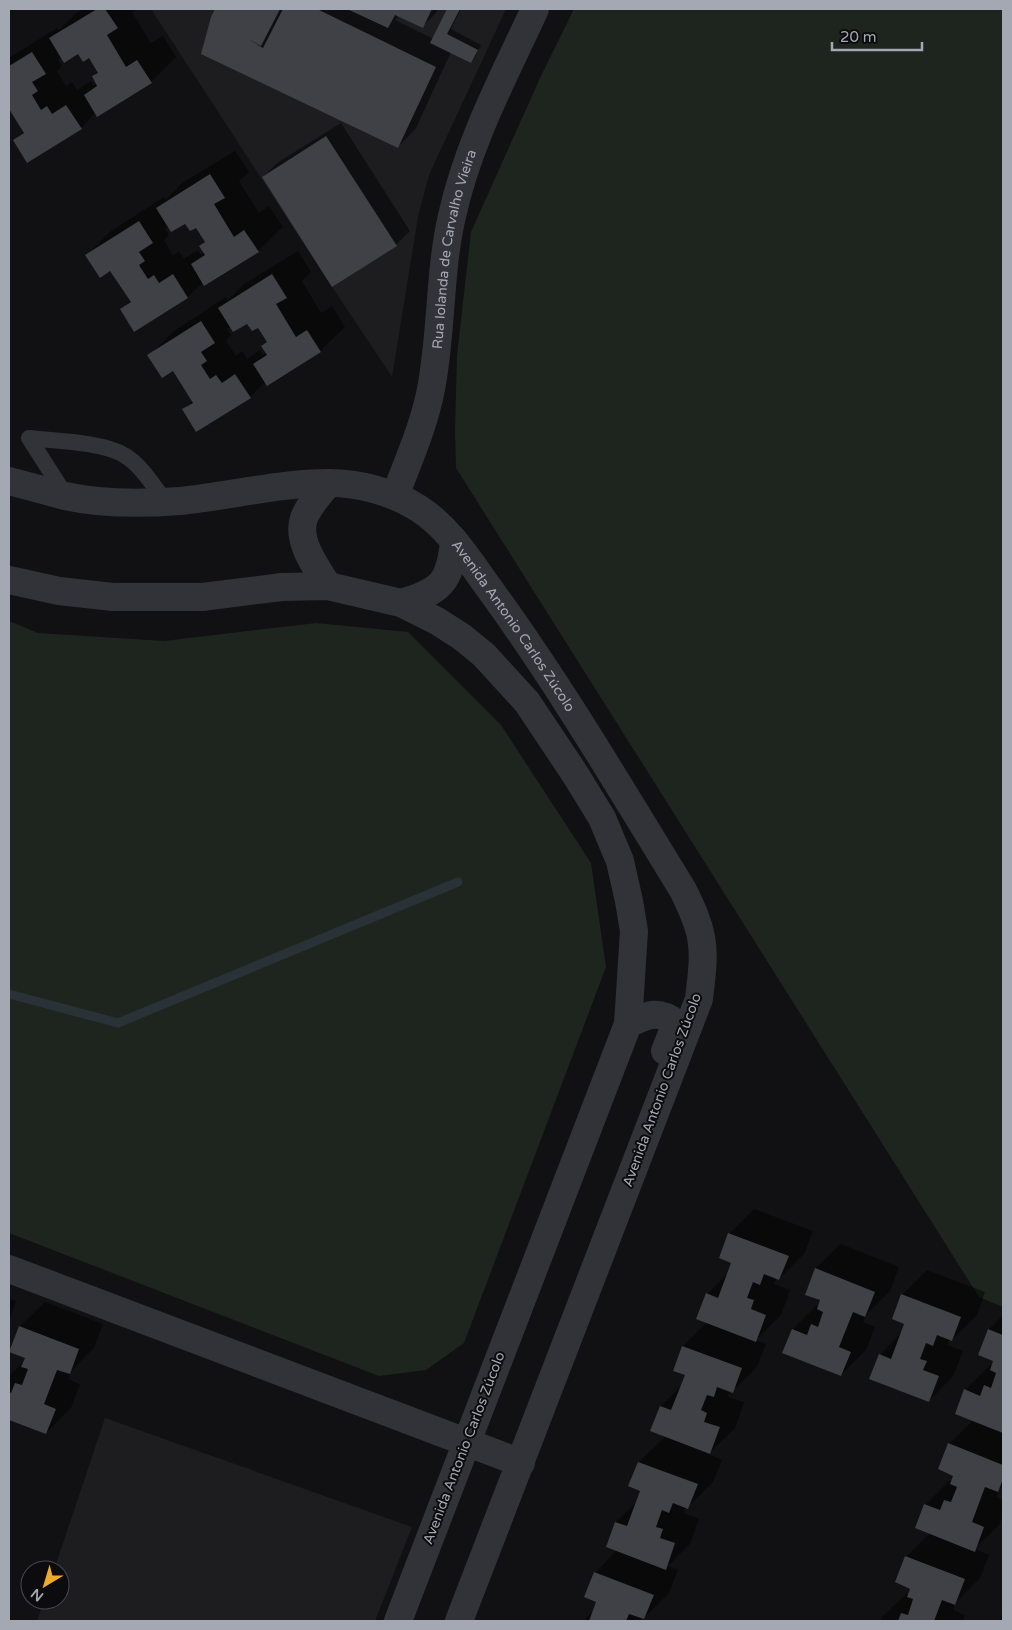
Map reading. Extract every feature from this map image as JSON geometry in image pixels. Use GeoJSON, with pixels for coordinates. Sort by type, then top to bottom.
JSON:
{"type":"FeatureCollection","features":[{"type":"Feature","properties":{"kind":"street","name":"Rua Iolanda de Carvalho Vieira"},"geometry":{"type":"LineString","coordinates":[[395,496],[414,450],[432,389],[451,218],[460,184],[479,131],[535,9]]}},
{"type":"Feature","properties":{"kind":"street"},"geometry":{"type":"LineString","coordinates":[[9,481],[66,496],[100,501],[165,501],[216,496],[263,487],[329,483],[365,487],[395,496],[418,508],[436,522],[454,541]]}},
{"type":"Feature","properties":{"kind":"street"},"geometry":{"type":"LineString","coordinates":[[328,586],[312,560],[304,542],[302,528],[304,517],[329,483]]}},
{"type":"Feature","properties":{"kind":"street","name":"Avenida Antonio Carlos Zúcolo"},"geometry":{"type":"LineString","coordinates":[[401,603],[427,594],[439,586],[448,575],[454,541]]}},
{"type":"Feature","properties":{"kind":"street","name":"Avenida Antonio Carlos Zúcolo"},"geometry":{"type":"LineString","coordinates":[[454,541],[532,648],[683,890],[695,916],[702,938],[703,961],[699,1000],[460,1621]]}},
{"type":"Feature","properties":{"kind":"street"},"geometry":{"type":"LineString","coordinates":[[9,580],[60,591],[113,597],[202,597],[282,587],[328,586],[401,603]]}},
{"type":"Feature","properties":{"kind":"street","name":"Avenida Antonio Carlos Zúcolo"},"geometry":{"type":"LineString","coordinates":[[398,1621],[628,1024],[634,931],[620,861],[602,818],[575,774],[526,702],[484,655],[462,637],[401,603]]}},
{"type":"Feature","properties":{"kind":"street","name":"Avenida Antonio Carlos Zúcolo"},"geometry":{"type":"LineString","coordinates":[[598,1260],[595,1233],[676,1023],[668,1016],[649,1014],[628,1024]]}},
{"type":"Feature","properties":{"kind":"street"},"geometry":{"type":"LineString","coordinates":[[9,1269],[521,1463]]}},
{"type":"Feature","properties":{"kind":"lane"},"geometry":{"type":"LineString","coordinates":[[66,496],[29,438],[108,448],[125,455],[138,466],[165,501]]}},
{"type":"Feature","properties":{"kind":"shaded area"},"geometry":{"type":"Polygon","coordinates":[[[151,9],[506,9],[429,175],[418,217],[392,377],[332,287],[151,9]]]}},
{"type":"Feature","properties":{"kind":"shaded area"},"geometry":{"type":"Polygon","coordinates":[[[574,9],[1003,9],[1003,1307],[979,1297],[456,468],[457,356],[471,232],[541,76],[574,9]]]}},
{"type":"Feature","properties":{"kind":"shaded area"},"geometry":{"type":"Polygon","coordinates":[[[9,621],[38,633],[164,641],[316,623],[408,632],[501,725],[591,863],[606,967],[464,1343],[426,1370],[379,1376],[9,1233],[9,621]]]}},
{"type":"Feature","properties":{"kind":"shaded area"},"geometry":{"type":"Polygon","coordinates":[[[105,1418],[412,1527],[375,1621],[37,1621],[41,1610],[70,1610],[70,1560],[57,1560],[105,1418]]]}},
{"type":"Feature","properties":{"kind":"building"},"geometry":{"type":"Polygon","coordinates":[[[97,9],[105,9],[118,28],[107,35],[126,67],[137,60],[152,83],[97,117],[84,95],[97,86],[92,76],[98,73],[89,58],[83,62],[78,54],[64,63],[49,38],[97,9]]]}},
{"type":"Feature","properties":{"kind":"building"},"geometry":{"type":"Polygon","coordinates":[[[215,9],[280,9],[261,46],[248,39],[263,48],[283,9],[317,9],[436,67],[398,148],[201,54],[215,9]]]}},
{"type":"Feature","properties":{"kind":"building"},"geometry":{"type":"Polygon","coordinates":[[[347,9],[432,9],[423,28],[395,15],[388,28],[347,9]]]}},
{"type":"Feature","properties":{"kind":"building"},"geometry":{"type":"Polygon","coordinates":[[[447,9],[460,9],[447,34],[478,50],[471,63],[430,43],[447,9]]]}},
{"type":"Feature","properties":{"kind":"building"},"geometry":{"type":"Polygon","coordinates":[[[32,52],[46,74],[32,82],[38,91],[32,95],[41,110],[47,106],[52,114],[66,105],[82,129],[27,163],[13,140],[24,133],[9,109],[9,66],[32,52]]]}},
{"type":"Feature","properties":{"kind":"building"},"geometry":{"type":"Polygon","coordinates":[[[326,136],[397,246],[332,287],[262,177],[326,136]]]}},
{"type":"Feature","properties":{"kind":"building"},"geometry":{"type":"Polygon","coordinates":[[[210,174],[225,198],[214,204],[234,237],[244,230],[259,252],[204,286],[191,264],[205,255],[199,246],[205,242],[196,228],[190,231],[185,224],[171,232],[156,208],[210,174]]]}},
{"type":"Feature","properties":{"kind":"building"},"geometry":{"type":"Polygon","coordinates":[[[139,221],[153,243],[139,252],[145,261],[139,265],[148,279],[154,275],[159,283],[173,274],[188,298],[134,332],[120,309],[131,302],[110,271],[100,278],[85,255],[139,221]]]}},
{"type":"Feature","properties":{"kind":"building"},"geometry":{"type":"Polygon","coordinates":[[[272,274],[287,298],[276,304],[296,337],[307,330],[321,352],[267,386],[253,364],[267,355],[261,346],[267,342],[258,328],[252,331],[247,324],[233,332],[218,308],[272,274]]]}},
{"type":"Feature","properties":{"kind":"building"},"geometry":{"type":"Polygon","coordinates":[[[201,321],[215,343],[201,352],[207,361],[201,365],[210,379],[216,375],[222,383],[235,374],[251,398],[196,432],[182,409],[193,403],[173,371],[162,378],[147,355],[201,321]]]}},
{"type":"Feature","properties":{"kind":"building"},"geometry":{"type":"Polygon","coordinates":[[[728,1233],[789,1256],[779,1280],[764,1274],[760,1285],[753,1282],[747,1298],[754,1300],[751,1309],[766,1315],[756,1342],[696,1319],[706,1293],[718,1298],[731,1263],[719,1258],[728,1233]]]}},
{"type":"Feature","properties":{"kind":"building"},"geometry":{"type":"Polygon","coordinates":[[[815,1268],[875,1292],[865,1317],[853,1312],[839,1347],[851,1352],[841,1376],[782,1353],[792,1329],[807,1335],[811,1324],[818,1327],[823,1312],[817,1309],[820,1300],[805,1295],[815,1268]]]}},
{"type":"Feature","properties":{"kind":"building"},"geometry":{"type":"Polygon","coordinates":[[[901,1294],[961,1317],[952,1341],[937,1335],[933,1346],[926,1343],[920,1359],[927,1361],[923,1370],[939,1376],[929,1402],[869,1379],[879,1354],[891,1359],[904,1324],[892,1319],[901,1294]]]}},
{"type":"Feature","properties":{"kind":"building"},"geometry":{"type":"Polygon","coordinates":[[[19,1326],[79,1349],[70,1374],[57,1370],[44,1404],[56,1409],[46,1434],[9,1420],[9,1392],[11,1393],[15,1383],[22,1385],[28,1369],[21,1367],[25,1358],[9,1352],[19,1326]]]}},
{"type":"Feature","properties":{"kind":"building"},"geometry":{"type":"Polygon","coordinates":[[[988,1329],[1003,1335],[1003,1433],[955,1414],[964,1389],[980,1396],[984,1385],[991,1388],[996,1373],[990,1370],[993,1361],[978,1355],[988,1329]]]}},
{"type":"Feature","properties":{"kind":"building"},"geometry":{"type":"Polygon","coordinates":[[[682,1346],[742,1368],[733,1393],[717,1387],[714,1397],[707,1395],[701,1410],[707,1413],[704,1422],[720,1427],[710,1454],[650,1431],[660,1406],[671,1410],[685,1375],[673,1371],[682,1346]]]}},
{"type":"Feature","properties":{"kind":"building"},"geometry":{"type":"Polygon","coordinates":[[[948,1443],[1003,1465],[1003,1479],[998,1492],[985,1487],[972,1522],[984,1527],[975,1552],[915,1528],[924,1504],[940,1510],[944,1500],[951,1502],[957,1487],[950,1484],[953,1476],[938,1469],[948,1443]]]}},
{"type":"Feature","properties":{"kind":"building"},"geometry":{"type":"Polygon","coordinates":[[[638,1462],[698,1484],[688,1509],[673,1503],[669,1513],[662,1510],[656,1527],[663,1529],[660,1538],[675,1543],[666,1570],[606,1547],[615,1522],[627,1526],[640,1491],[628,1486],[638,1462]]]}},
{"type":"Feature","properties":{"kind":"building"},"geometry":{"type":"Polygon","coordinates":[[[905,1556],[965,1579],[955,1605],[942,1600],[934,1621],[898,1621],[901,1613],[908,1615],[913,1599],[907,1597],[910,1589],[895,1582],[905,1556]]]}},
{"type":"Feature","properties":{"kind":"building"},"geometry":{"type":"Polygon","coordinates":[[[594,1572],[654,1595],[644,1619],[629,1614],[626,1621],[589,1621],[596,1602],[584,1597],[594,1572]]]}},
{"type":"Feature","properties":{"kind":"waterway"},"geometry":{"type":"LineString","coordinates":[[9,994],[118,1023],[458,882]]}}]}
